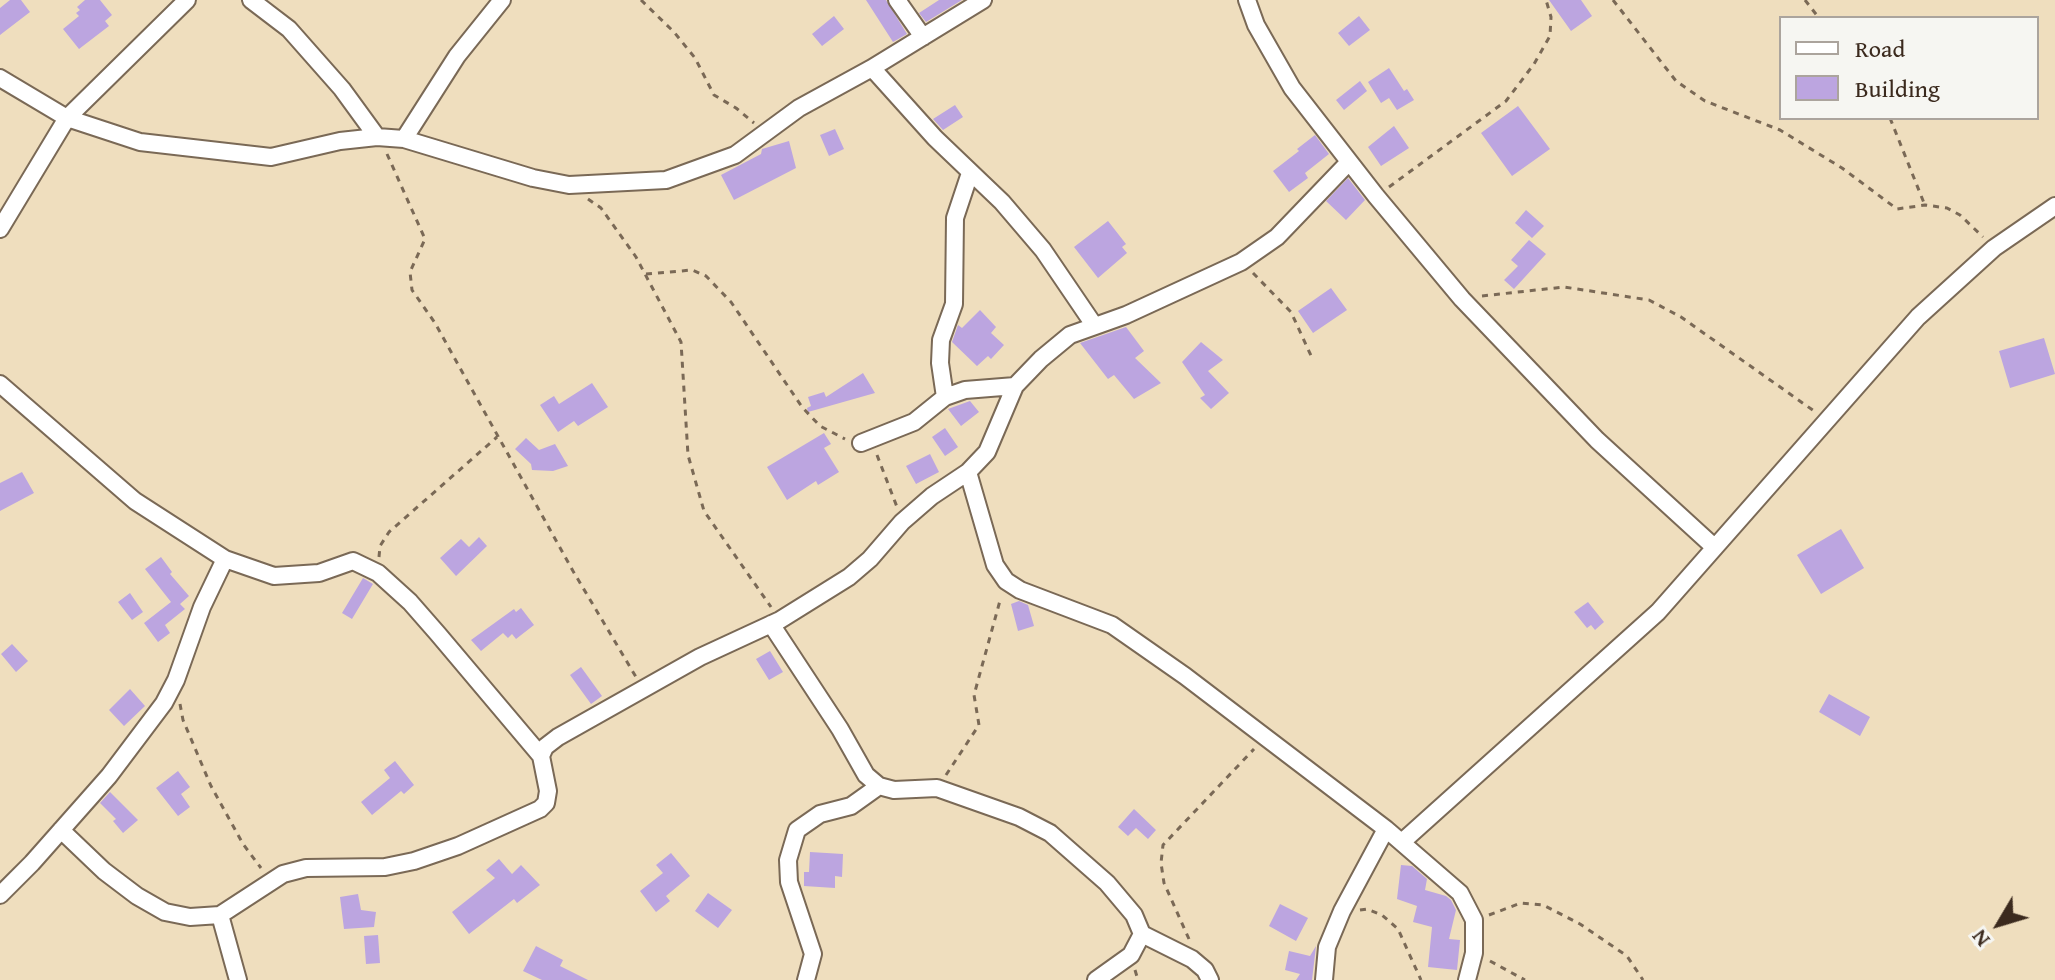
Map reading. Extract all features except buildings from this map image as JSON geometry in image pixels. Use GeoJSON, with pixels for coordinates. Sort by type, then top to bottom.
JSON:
{"type":"FeatureCollection","features":[{"type":"Feature","properties":{"kind":"street"},"geometry":{"type":"LineString","coordinates":[[0,229],[67,118],[187,0]]}},
{"type":"Feature","properties":{"kind":"street"},"geometry":{"type":"LineString","coordinates":[[251,0],[289,29],[342,89],[377,137]]}},
{"type":"Feature","properties":{"kind":"street"},"geometry":{"type":"LineString","coordinates":[[404,139],[457,56],[502,0]]}},
{"type":"Feature","properties":{"kind":"street"},"geometry":{"type":"LineString","coordinates":[[897,0],[923,37]]}},
{"type":"Feature","properties":{"kind":"street"},"geometry":{"type":"LineString","coordinates":[[0,78],[67,118],[140,142],[271,157],[340,141],[377,137],[404,139],[533,178],[569,185],[666,180],[735,155],[799,108],[872,68],[983,0]]}},
{"type":"Feature","properties":{"kind":"street"},"geometry":{"type":"LineString","coordinates":[[1247,0],[1256,25],[1292,88],[1462,299],[1597,440],[1713,546]]}},
{"type":"Feature","properties":{"kind":"street"},"geometry":{"type":"LineString","coordinates":[[872,68],[935,138],[1002,202],[1043,250],[1094,325]]}},
{"type":"Feature","properties":{"kind":"street"},"geometry":{"type":"LineString","coordinates":[[541,756],[545,747],[558,737],[700,657],[775,622],[849,577],[870,559],[902,522],[932,496],[968,472],[987,452],[1015,386],[1041,359],[1070,335],[1126,315],[1241,262],[1277,237],[1349,162]]}},
{"type":"Feature","properties":{"kind":"street"},"geometry":{"type":"LineString","coordinates":[[945,397],[940,363],[941,340],[954,304],[955,218],[970,173]]}},
{"type":"Feature","properties":{"kind":"street"},"geometry":{"type":"LineString","coordinates":[[1402,842],[1658,612],[1918,317],[1994,248],[2055,206]]}},
{"type":"Feature","properties":{"kind":"street"},"geometry":{"type":"LineString","coordinates":[[0,384],[135,501],[225,559],[274,576],[319,573],[353,561],[378,573],[419,613],[541,756],[548,791],[546,803],[540,809],[458,846],[385,867],[306,868],[270,880],[220,915],[190,917],[165,912],[104,871],[61,830]]}},
{"type":"Feature","properties":{"kind":"street"},"geometry":{"type":"LineString","coordinates":[[861,443],[914,422],[945,397],[965,390],[1015,386]]}},
{"type":"Feature","properties":{"kind":"street"},"geometry":{"type":"LineString","coordinates":[[968,472],[995,565],[1006,581],[1020,590],[1112,625],[1386,829],[1460,893],[1474,920],[1474,953],[1467,980]]}},
{"type":"Feature","properties":{"kind":"street"},"geometry":{"type":"LineString","coordinates":[[0,895],[61,830],[147,727],[176,680],[187,644],[225,559]]}},
{"type":"Feature","properties":{"kind":"street"},"geometry":{"type":"LineString","coordinates":[[775,622],[866,775],[879,786],[894,790],[937,788],[1019,817],[1050,833],[1107,883],[1134,915],[1142,934],[1192,959],[1205,970],[1210,980]]}},
{"type":"Feature","properties":{"kind":"street"},"geometry":{"type":"LineString","coordinates":[[806,980],[813,954],[789,882],[788,860],[797,830],[820,814],[851,806],[879,786]]}},
{"type":"Feature","properties":{"kind":"street"},"geometry":{"type":"LineString","coordinates":[[1324,980],[1327,947],[1342,911],[1386,829]]}},
{"type":"Feature","properties":{"kind":"street"},"geometry":{"type":"LineString","coordinates":[[220,915],[238,980]]}},
{"type":"Feature","properties":{"kind":"street"},"geometry":{"type":"LineString","coordinates":[[1096,980],[1131,955],[1142,934]]}},
{"type":"Feature","properties":{"kind":"path"},"geometry":{"type":"LineString","coordinates":[[641,0],[695,58],[714,95],[736,108],[765,133]]}},
{"type":"Feature","properties":{"kind":"path"},"geometry":{"type":"LineString","coordinates":[[1376,196],[1506,101],[1534,64],[1550,36],[1551,17],[1546,0]]}},
{"type":"Feature","properties":{"kind":"path"},"geometry":{"type":"LineString","coordinates":[[1613,0],[1676,81],[1705,101],[1780,130],[1842,168],[1897,209],[1925,205],[1947,208],[1960,215],[1994,248]]}},
{"type":"Feature","properties":{"kind":"path"},"geometry":{"type":"LineString","coordinates":[[1805,0],[1817,16]]}},
{"type":"Feature","properties":{"kind":"path"},"geometry":{"type":"LineString","coordinates":[[1891,120],[1925,205]]}},
{"type":"Feature","properties":{"kind":"path"},"geometry":{"type":"LineString","coordinates":[[377,137],[396,168],[404,196],[425,239],[410,272],[412,290],[435,323],[497,437],[644,690]]}},
{"type":"Feature","properties":{"kind":"path"},"geometry":{"type":"LineString","coordinates":[[569,185],[601,208],[636,257],[681,342],[688,455],[704,511],[775,622]]}},
{"type":"Feature","properties":{"kind":"path"},"geometry":{"type":"LineString","coordinates":[[1241,262],[1291,312],[1313,360]]}},
{"type":"Feature","properties":{"kind":"path"},"geometry":{"type":"LineString","coordinates":[[644,275],[692,270],[706,276],[731,302],[802,407],[820,426],[838,438],[861,443],[880,457],[902,522]]}},
{"type":"Feature","properties":{"kind":"path"},"geometry":{"type":"LineString","coordinates":[[1462,299],[1564,287],[1649,300],[1681,317],[1827,421]]}},
{"type":"Feature","properties":{"kind":"path"},"geometry":{"type":"LineString","coordinates":[[378,573],[380,546],[389,532],[497,437]]}},
{"type":"Feature","properties":{"kind":"path"},"geometry":{"type":"LineString","coordinates":[[937,788],[979,725],[974,695],[1006,581]]}},
{"type":"Feature","properties":{"kind":"path"},"geometry":{"type":"LineString","coordinates":[[176,680],[183,720],[211,786],[243,844],[270,880]]}},
{"type":"Feature","properties":{"kind":"path"},"geometry":{"type":"LineString","coordinates":[[1192,959],[1182,919],[1164,883],[1161,863],[1163,845],[1265,736]]}},
{"type":"Feature","properties":{"kind":"path"},"geometry":{"type":"LineString","coordinates":[[1474,920],[1521,903],[1543,905],[1580,924],[1627,956],[1643,980]]}},
{"type":"Feature","properties":{"kind":"path"},"geometry":{"type":"LineString","coordinates":[[1342,911],[1367,909],[1382,915],[1398,929],[1421,980]]}},
{"type":"Feature","properties":{"kind":"path"},"geometry":{"type":"LineString","coordinates":[[1474,953],[1525,980]]}}]}
